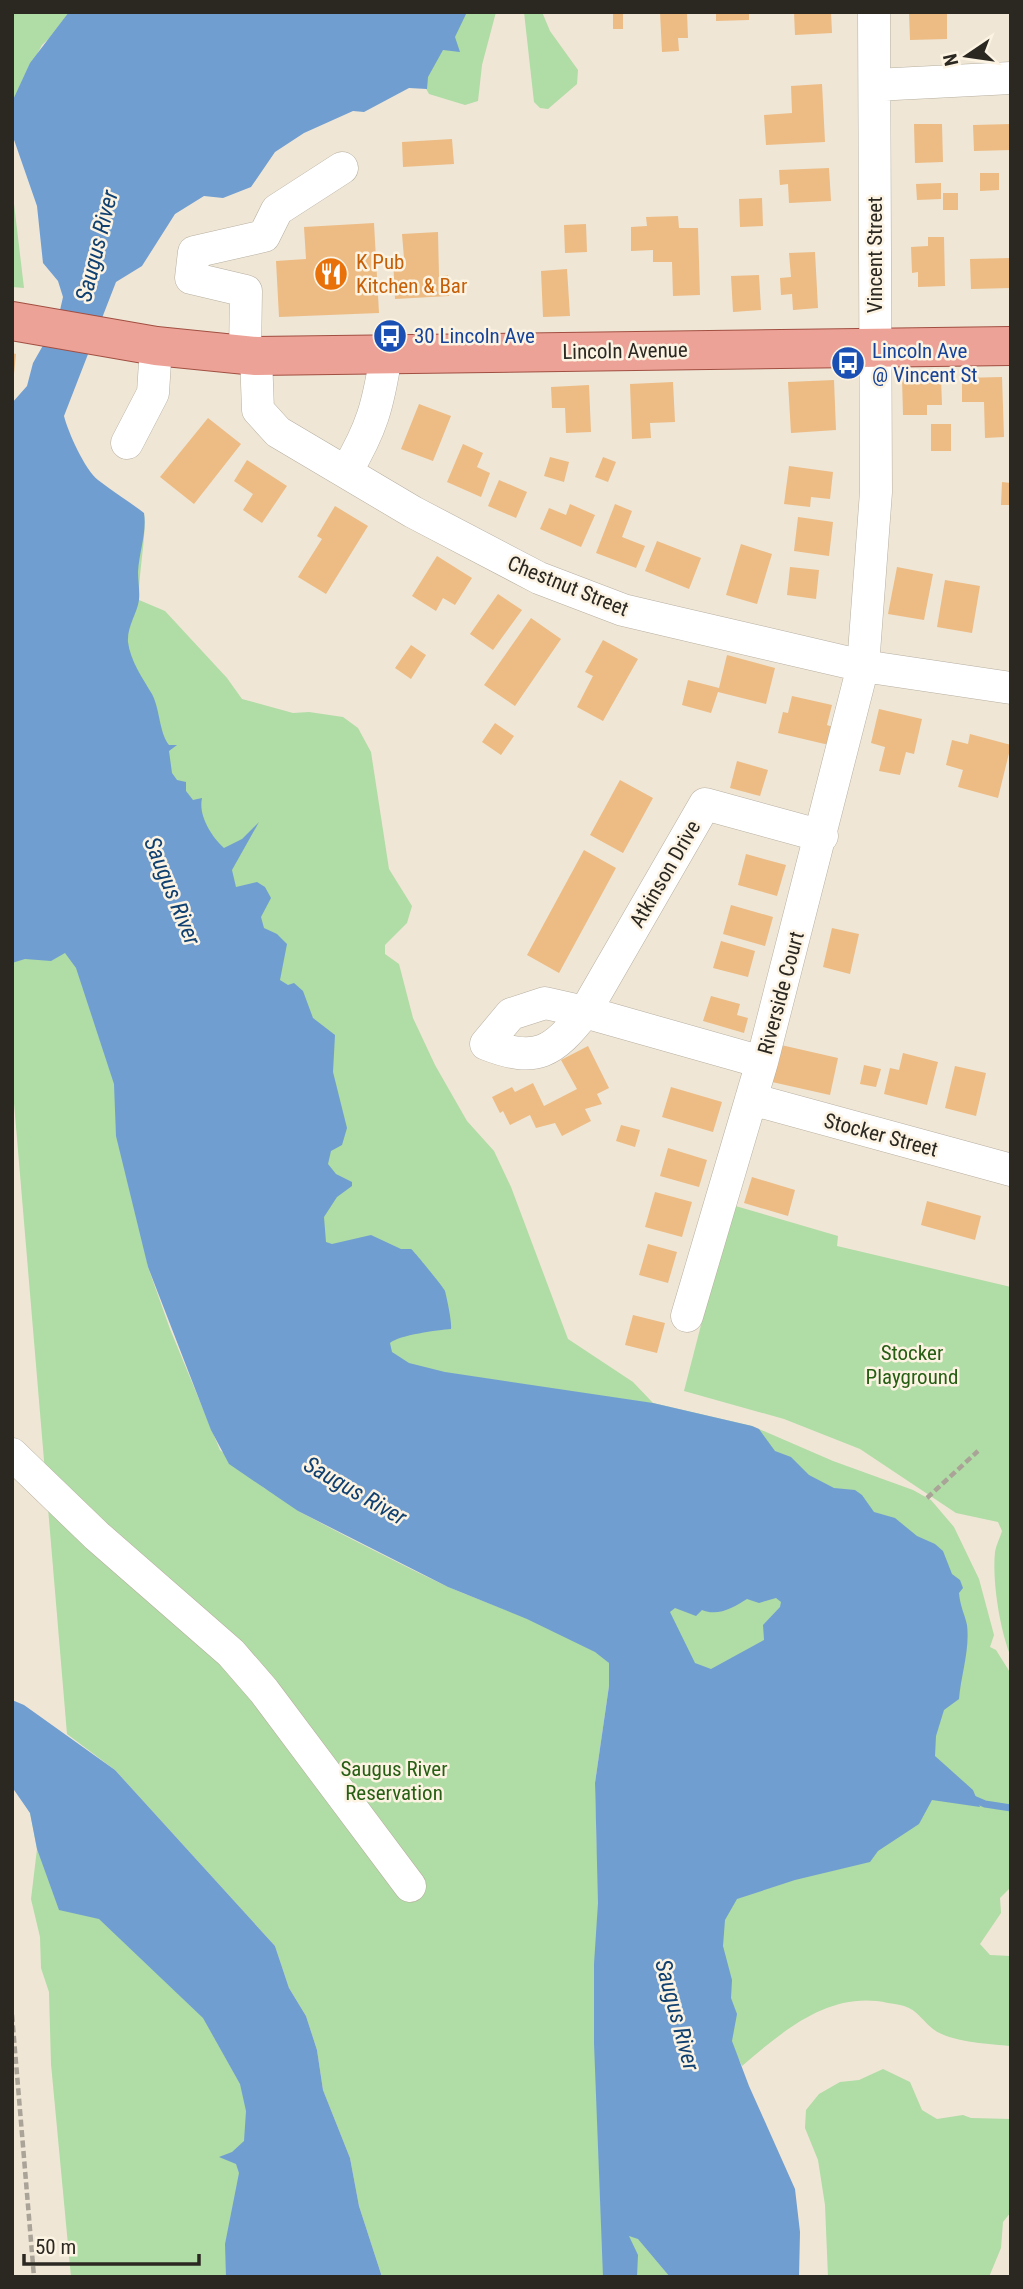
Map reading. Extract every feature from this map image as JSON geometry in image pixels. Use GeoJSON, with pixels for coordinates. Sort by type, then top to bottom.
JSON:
{"type":"FeatureCollection","features":[{"type":"Feature","properties":{"kind":"main road","name":"Lincoln Avenue"},"geometry":{"type":"LineString","coordinates":[[22,323],[138,343],[250,356],[1011,346]]}},
{"type":"Feature","properties":{"kind":"street","name":"Vincent Street"},"geometry":{"type":"LineString","coordinates":[[863,666],[876,492],[874,12]]}},
{"type":"Feature","properties":{"kind":"street"},"geometry":{"type":"LineString","coordinates":[[875,85],[1011,78]]}},
{"type":"Feature","properties":{"kind":"street"},"geometry":{"type":"LineString","coordinates":[[250,356],[246,290],[191,278],[194,252],[264,236],[277,211],[342,168]]}},
{"type":"Feature","properties":{"kind":"street"},"geometry":{"type":"LineString","coordinates":[[127,443],[153,393],[138,343]]}},
{"type":"Feature","properties":{"kind":"street"},"geometry":{"type":"LineString","coordinates":[[346,472],[369,433],[380,393],[386,355]]}},
{"type":"Feature","properties":{"kind":"street","name":"Chestnut Street"},"geometry":{"type":"LineString","coordinates":[[250,356],[256,399],[263,419],[278,432],[472,544],[582,596],[648,616],[863,666],[1011,688]]}},
{"type":"Feature","properties":{"kind":"street","name":"Riverside Court"},"geometry":{"type":"LineString","coordinates":[[687,1316],[762,1062],[822,836],[863,666]]}},
{"type":"Feature","properties":{"kind":"street","name":"Atkinson Drive"},"geometry":{"type":"LineString","coordinates":[[762,1062],[585,1012],[705,804],[822,836]]}},
{"type":"Feature","properties":{"kind":"street","name":"Stocker Street"},"geometry":{"type":"LineString","coordinates":[[751,1099],[1011,1170]]}},
{"type":"Feature","properties":{"kind":"street"},"geometry":{"type":"LineString","coordinates":[[12,1454],[97,1536],[230,1653],[264,1691],[410,1886]]}},
{"type":"Feature","properties":{"kind":"path"},"geometry":{"type":"LineString","coordinates":[[928,1498],[978,1451]]}},
{"type":"Feature","properties":{"kind":"path"},"geometry":{"type":"LineString","coordinates":[[12,2015],[34,2277]]}},
{"type":"Feature","properties":{"kind":"green space"},"geometry":{"type":"Polygon","coordinates":[[[12,12],[69,12],[57,31],[42,45],[12,102],[12,12]]]}},
{"type":"Feature","properties":{"kind":"green space"},"geometry":{"type":"Polygon","coordinates":[[[383,12],[496,12],[482,65],[478,101],[465,105],[429,94],[383,12]]]}},
{"type":"Feature","properties":{"kind":"green space"},"geometry":{"type":"Polygon","coordinates":[[[524,12],[542,12],[550,31],[578,70],[577,84],[548,109],[540,108],[534,102],[524,12]]]}},
{"type":"Feature","properties":{"kind":"green space"},"geometry":{"type":"Polygon","coordinates":[[[12,187],[24,288],[12,287],[12,187]]]}},
{"type":"Feature","properties":{"kind":"green space"},"geometry":{"type":"Polygon","coordinates":[[[35,504],[144,513],[139,600],[165,611],[227,678],[242,699],[293,713],[309,712],[343,717],[358,728],[371,752],[389,869],[412,906],[407,923],[385,945],[385,954],[399,964],[413,1018],[435,1065],[467,1121],[494,1151],[511,1187],[568,1339],[633,1382],[653,1403],[752,1426],[833,1461],[913,1490],[931,1500],[954,1527],[979,1579],[994,1635],[990,1647],[996,1650],[1011,1674],[1011,1887],[1000,1898],[1001,1913],[980,1944],[990,1955],[1011,1956],[1011,2046],[949,2037],[933,2029],[907,2007],[867,2001],[846,2002],[827,2008],[791,2027],[742,2066],[714,2008],[713,1688],[389,1431],[35,504]]]}},
{"type":"Feature","properties":{"kind":"green space","name":"Saugus River Reservation"},"geometry":{"type":"Polygon","coordinates":[[[45,698],[148,1267],[170,1329],[220,1450],[264,1488],[280,1496],[298,1511],[446,1586],[582,1643],[609,1663],[609,1686],[595,1783],[597,1852],[691,2277],[382,2277],[359,2206],[350,2158],[323,2090],[317,2050],[306,2016],[289,1988],[275,1946],[115,1770],[67,1734],[12,1079],[12,736],[45,698]]]}},
{"type":"Feature","properties":{"kind":"green space","name":"Stocker Playground"},"geometry":{"type":"Polygon","coordinates":[[[732,1205],[838,1236],[837,1246],[1011,1287],[1011,1657],[1003,1633],[996,1591],[995,1552],[1002,1531],[998,1522],[956,1513],[860,1449],[784,1419],[684,1391],[732,1205]]]}},
{"type":"Feature","properties":{"kind":"green space"},"geometry":{"type":"Polygon","coordinates":[[[16,1790],[235,2053],[281,2277],[71,2277],[51,2064],[49,1992],[41,1968],[40,1937],[31,1899],[37,1849],[30,1813],[16,1790]]]}},
{"type":"Feature","properties":{"kind":"green space"},"geometry":{"type":"Polygon","coordinates":[[[883,2069],[910,2082],[922,2110],[937,2119],[963,2115],[971,2118],[1011,2119],[1011,2212],[1003,2222],[1001,2248],[989,2277],[828,2277],[825,2205],[818,2160],[805,2128],[806,2110],[819,2094],[840,2082],[859,2080],[883,2069]]]}},
{"type":"Feature","properties":{"kind":"water","name":"Saugus River"},"geometry":{"type":"Polygon","coordinates":[[[69,12],[467,12],[455,37],[460,52],[443,50],[428,77],[427,89],[409,88],[364,112],[353,111],[304,133],[275,152],[251,187],[223,198],[204,196],[175,214],[142,266],[116,282],[64,416],[78,450],[93,475],[144,513],[138,572],[139,600],[128,642],[134,662],[155,700],[166,740],[169,745],[177,745],[169,751],[172,773],[177,780],[186,782],[186,791],[193,800],[202,798],[202,812],[207,826],[224,848],[242,839],[259,822],[232,870],[236,887],[257,882],[265,887],[271,898],[261,917],[264,928],[277,934],[287,944],[280,980],[288,985],[294,983],[303,991],[313,1018],[335,1035],[333,1072],[347,1128],[342,1145],[331,1151],[328,1164],[336,1174],[352,1182],[352,1186],[337,1197],[324,1217],[326,1242],[332,1244],[371,1235],[401,1249],[411,1249],[445,1291],[451,1329],[419,1333],[395,1340],[390,1343],[392,1352],[409,1363],[445,1372],[653,1403],[752,1426],[759,1429],[775,1451],[791,1457],[809,1475],[834,1488],[855,1490],[874,1512],[895,1518],[917,1536],[935,1544],[943,1551],[952,1574],[960,1580],[963,1588],[959,1593],[968,1634],[966,1653],[959,1699],[944,1710],[936,1736],[935,1756],[973,1790],[980,1807],[932,1800],[919,1824],[878,1851],[870,1862],[795,1880],[737,1899],[725,1920],[723,1946],[732,1980],[731,1998],[737,2014],[732,2041],[795,2189],[800,2232],[799,2277],[670,2277],[638,2239],[629,2236],[638,2255],[637,2277],[603,2277],[594,2043],[594,1964],[598,1903],[595,1783],[609,1686],[609,1663],[595,1652],[527,1619],[448,1587],[298,1511],[229,1464],[211,1430],[148,1267],[116,1136],[114,1084],[76,968],[65,953],[51,961],[25,959],[12,963],[12,403],[27,386],[33,363],[58,319],[63,297],[58,281],[43,263],[37,206],[12,134],[12,102],[30,63],[69,12]],[[776,1598],[759,1603],[747,1599],[720,1612],[702,1610],[696,1616],[675,1608],[670,1612],[695,1663],[711,1669],[764,1640],[763,1625],[780,1607],[781,1602],[776,1598]]]}},
{"type":"Feature","properties":{"kind":"water"},"geometry":{"type":"Polygon","coordinates":[[[12,1700],[24,1705],[115,1770],[275,1946],[289,1988],[306,2016],[317,2050],[323,2090],[350,2158],[359,2206],[382,2277],[226,2277],[225,2244],[239,2173],[236,2164],[219,2157],[232,2152],[244,2141],[246,2111],[240,2084],[203,2018],[99,1919],[59,1910],[37,1849],[30,1813],[12,1787],[12,1700]]]}},
{"type":"Feature","properties":{"kind":"building"},"geometry":{"type":"Polygon","coordinates":[[[613,12],[623,12],[623,29],[613,29],[613,12]]]}},
{"type":"Feature","properties":{"kind":"building"},"geometry":{"type":"Polygon","coordinates":[[[660,12],[687,12],[688,38],[678,38],[679,51],[662,52],[660,12]]]}},
{"type":"Feature","properties":{"kind":"building"},"geometry":{"type":"Polygon","coordinates":[[[716,12],[749,12],[749,20],[716,21],[716,12]]]}},
{"type":"Feature","properties":{"kind":"building"},"geometry":{"type":"Polygon","coordinates":[[[794,12],[831,12],[832,33],[795,35],[794,12]]]}},
{"type":"Feature","properties":{"kind":"building"},"geometry":{"type":"Polygon","coordinates":[[[909,12],[947,12],[947,39],[910,40],[909,12]]]}},
{"type":"Feature","properties":{"kind":"building"},"geometry":{"type":"Polygon","coordinates":[[[822,84],[825,142],[766,145],[764,115],[792,113],[791,86],[822,84]]]}},
{"type":"Feature","properties":{"kind":"building"},"geometry":{"type":"Polygon","coordinates":[[[914,124],[942,124],[943,162],[915,163],[914,124]]]}},
{"type":"Feature","properties":{"kind":"building"},"geometry":{"type":"Polygon","coordinates":[[[1011,124],[1011,150],[974,151],[973,125],[1011,124]]]}},
{"type":"Feature","properties":{"kind":"building"},"geometry":{"type":"Polygon","coordinates":[[[452,139],[454,164],[403,167],[402,142],[452,139]]]}},
{"type":"Feature","properties":{"kind":"building"},"geometry":{"type":"Polygon","coordinates":[[[829,168],[831,201],[789,203],[788,184],[780,185],[779,170],[829,168]]]}},
{"type":"Feature","properties":{"kind":"building"},"geometry":{"type":"Polygon","coordinates":[[[980,173],[999,173],[999,190],[980,191],[980,173]]]}},
{"type":"Feature","properties":{"kind":"building"},"geometry":{"type":"Polygon","coordinates":[[[941,183],[941,199],[917,200],[916,184],[941,183]]]}},
{"type":"Feature","properties":{"kind":"building"},"geometry":{"type":"Polygon","coordinates":[[[943,193],[958,193],[958,210],[943,210],[943,193]]]}},
{"type":"Feature","properties":{"kind":"building"},"geometry":{"type":"Polygon","coordinates":[[[762,198],[763,226],[740,227],[739,199],[762,198]]]}},
{"type":"Feature","properties":{"kind":"building"},"geometry":{"type":"Polygon","coordinates":[[[678,216],[679,228],[698,228],[700,295],[673,296],[672,262],[653,262],[653,250],[631,251],[631,227],[647,226],[646,217],[678,216]]]}},
{"type":"Feature","properties":{"kind":"building"},"geometry":{"type":"Polygon","coordinates":[[[374,223],[379,313],[279,317],[276,261],[306,259],[304,227],[374,223]]]}},
{"type":"Feature","properties":{"kind":"building"},"geometry":{"type":"Polygon","coordinates":[[[586,224],[587,252],[565,253],[564,225],[586,224]]]}},
{"type":"Feature","properties":{"kind":"building"},"geometry":{"type":"Polygon","coordinates":[[[438,232],[439,276],[448,275],[449,296],[395,299],[393,258],[404,258],[402,234],[438,232]]]}},
{"type":"Feature","properties":{"kind":"building"},"geometry":{"type":"Polygon","coordinates":[[[928,237],[944,237],[945,286],[918,287],[918,272],[912,273],[911,247],[928,246],[928,237]]]}},
{"type":"Feature","properties":{"kind":"building"},"geometry":{"type":"Polygon","coordinates":[[[815,252],[818,308],[793,310],[792,294],[781,295],[780,278],[791,277],[789,253],[815,252]]]}},
{"type":"Feature","properties":{"kind":"building"},"geometry":{"type":"Polygon","coordinates":[[[1011,258],[1011,288],[971,289],[970,259],[1011,258]]]}},
{"type":"Feature","properties":{"kind":"building"},"geometry":{"type":"Polygon","coordinates":[[[567,269],[570,316],[543,317],[541,271],[567,269]]]}},
{"type":"Feature","properties":{"kind":"building"},"geometry":{"type":"Polygon","coordinates":[[[759,275],[761,310],[733,312],[731,276],[759,275]]]}},
{"type":"Feature","properties":{"kind":"building"},"geometry":{"type":"Polygon","coordinates":[[[12,353],[16,354],[14,374],[12,373],[12,353]]]}},
{"type":"Feature","properties":{"kind":"building"},"geometry":{"type":"Polygon","coordinates":[[[941,377],[942,405],[927,405],[927,415],[903,415],[902,378],[941,377]]]}},
{"type":"Feature","properties":{"kind":"building"},"geometry":{"type":"Polygon","coordinates":[[[1002,377],[1004,437],[985,438],[984,402],[962,402],[962,378],[1002,377]]]}},
{"type":"Feature","properties":{"kind":"building"},"geometry":{"type":"Polygon","coordinates":[[[834,380],[836,430],[791,433],[788,382],[834,380]]]}},
{"type":"Feature","properties":{"kind":"building"},"geometry":{"type":"Polygon","coordinates":[[[673,382],[675,422],[650,423],[651,438],[632,439],[630,384],[673,382]]]}},
{"type":"Feature","properties":{"kind":"building"},"geometry":{"type":"Polygon","coordinates":[[[589,385],[591,432],[566,433],[565,408],[552,408],[551,387],[589,385]]]}},
{"type":"Feature","properties":{"kind":"building"},"geometry":{"type":"Polygon","coordinates":[[[419,404],[451,416],[433,461],[401,449],[419,404]]]}},
{"type":"Feature","properties":{"kind":"building"},"geometry":{"type":"Polygon","coordinates":[[[208,418],[241,444],[194,504],[160,477],[208,418]]]}},
{"type":"Feature","properties":{"kind":"building"},"geometry":{"type":"Polygon","coordinates":[[[931,424],[951,424],[951,451],[931,451],[931,424]]]}},
{"type":"Feature","properties":{"kind":"building"},"geometry":{"type":"Polygon","coordinates":[[[463,444],[483,453],[477,467],[490,473],[481,497],[447,482],[463,444]]]}},
{"type":"Feature","properties":{"kind":"building"},"geometry":{"type":"Polygon","coordinates":[[[550,457],[569,462],[564,482],[544,476],[550,457]]]}},
{"type":"Feature","properties":{"kind":"building"},"geometry":{"type":"Polygon","coordinates":[[[603,457],[616,462],[608,482],[595,477],[603,457]]]}},
{"type":"Feature","properties":{"kind":"building"},"geometry":{"type":"Polygon","coordinates":[[[247,460],[287,486],[262,523],[243,510],[253,494],[234,481],[247,460]]]}},
{"type":"Feature","properties":{"kind":"building"},"geometry":{"type":"Polygon","coordinates":[[[789,466],[833,472],[830,499],[811,497],[810,507],[784,504],[789,466]]]}},
{"type":"Feature","properties":{"kind":"building"},"geometry":{"type":"Polygon","coordinates":[[[499,480],[527,492],[516,518],[488,506],[499,480]]]}},
{"type":"Feature","properties":{"kind":"building"},"geometry":{"type":"Polygon","coordinates":[[[1002,482],[1011,483],[1011,505],[1001,505],[1002,482]]]}},
{"type":"Feature","properties":{"kind":"building"},"geometry":{"type":"Polygon","coordinates":[[[570,504],[595,515],[581,547],[540,529],[549,508],[566,515],[570,504]]]}},
{"type":"Feature","properties":{"kind":"building"},"geometry":{"type":"Polygon","coordinates":[[[615,504],[632,511],[622,537],[645,546],[636,568],[596,553],[615,504]]]}},
{"type":"Feature","properties":{"kind":"building"},"geometry":{"type":"Polygon","coordinates":[[[335,506],[368,526],[326,594],[298,577],[322,539],[317,536],[335,506]]]}},
{"type":"Feature","properties":{"kind":"building"},"geometry":{"type":"Polygon","coordinates":[[[798,517],[833,522],[829,556],[794,551],[798,517]]]}},
{"type":"Feature","properties":{"kind":"building"},"geometry":{"type":"Polygon","coordinates":[[[657,541],[701,558],[689,589],[645,571],[657,541]]]}},
{"type":"Feature","properties":{"kind":"building"},"geometry":{"type":"Polygon","coordinates":[[[741,544],[772,554],[757,604],[726,595],[741,544]]]}},
{"type":"Feature","properties":{"kind":"building"},"geometry":{"type":"Polygon","coordinates":[[[437,556],[472,578],[455,605],[443,598],[436,611],[412,596],[437,556]]]}},
{"type":"Feature","properties":{"kind":"building"},"geometry":{"type":"Polygon","coordinates":[[[790,567],[819,570],[816,599],[787,595],[790,567]]]}},
{"type":"Feature","properties":{"kind":"building"},"geometry":{"type":"Polygon","coordinates":[[[897,567],[933,574],[924,620],[888,614],[897,567]]]}},
{"type":"Feature","properties":{"kind":"building"},"geometry":{"type":"Polygon","coordinates":[[[945,580],[980,586],[972,633],[937,627],[945,580]]]}},
{"type":"Feature","properties":{"kind":"building"},"geometry":{"type":"Polygon","coordinates":[[[498,594],[522,610],[493,650],[470,634],[498,594]]]}},
{"type":"Feature","properties":{"kind":"building"},"geometry":{"type":"Polygon","coordinates":[[[531,618],[561,639],[515,706],[484,685],[531,618]]]}},
{"type":"Feature","properties":{"kind":"building"},"geometry":{"type":"Polygon","coordinates":[[[603,640],[638,659],[603,721],[577,707],[593,676],[585,672],[603,640]]]}},
{"type":"Feature","properties":{"kind":"building"},"geometry":{"type":"Polygon","coordinates":[[[411,645],[426,655],[411,679],[395,668],[411,645]]]}},
{"type":"Feature","properties":{"kind":"building"},"geometry":{"type":"Polygon","coordinates":[[[727,655],[775,668],[766,704],[718,692],[711,713],[682,705],[688,680],[719,688],[727,655]]]}},
{"type":"Feature","properties":{"kind":"building"},"geometry":{"type":"Polygon","coordinates":[[[792,696],[832,705],[827,725],[833,727],[829,745],[778,733],[783,712],[788,713],[792,696]]]}},
{"type":"Feature","properties":{"kind":"building"},"geometry":{"type":"Polygon","coordinates":[[[879,709],[922,719],[914,754],[906,752],[900,775],[879,771],[885,747],[871,743],[879,709]]]}},
{"type":"Feature","properties":{"kind":"building"},"geometry":{"type":"Polygon","coordinates":[[[495,723],[514,736],[501,755],[482,742],[495,723]]]}},
{"type":"Feature","properties":{"kind":"building"},"geometry":{"type":"Polygon","coordinates":[[[970,734],[1011,745],[998,798],[958,787],[963,770],[946,765],[952,740],[968,744],[970,734]]]}},
{"type":"Feature","properties":{"kind":"building"},"geometry":{"type":"Polygon","coordinates":[[[737,761],[768,770],[760,796],[730,788],[737,761]]]}},
{"type":"Feature","properties":{"kind":"building"},"geometry":{"type":"Polygon","coordinates":[[[620,780],[653,798],[623,853],[590,835],[620,780]]]}},
{"type":"Feature","properties":{"kind":"building"},"geometry":{"type":"Polygon","coordinates":[[[584,850],[616,868],[559,973],[527,955],[584,850]]]}},
{"type":"Feature","properties":{"kind":"building"},"geometry":{"type":"Polygon","coordinates":[[[746,854],[786,865],[777,896],[738,885],[746,854]]]}},
{"type":"Feature","properties":{"kind":"building"},"geometry":{"type":"Polygon","coordinates":[[[731,905],[773,917],[765,946],[723,934],[731,905]]]}},
{"type":"Feature","properties":{"kind":"building"},"geometry":{"type":"Polygon","coordinates":[[[832,928],[859,934],[850,974],[823,967],[832,928]]]}},
{"type":"Feature","properties":{"kind":"building"},"geometry":{"type":"Polygon","coordinates":[[[721,941],[755,951],[748,977],[713,968],[721,941]]]}},
{"type":"Feature","properties":{"kind":"building"},"geometry":{"type":"Polygon","coordinates":[[[711,996],[740,1004],[737,1015],[748,1018],[744,1033],[703,1021],[711,996]]]}},
{"type":"Feature","properties":{"kind":"building"},"geometry":{"type":"Polygon","coordinates":[[[781,1045],[838,1058],[830,1095],[772,1082],[781,1045]]]}},
{"type":"Feature","properties":{"kind":"building"},"geometry":{"type":"Polygon","coordinates":[[[588,1046],[609,1088],[597,1094],[602,1104],[585,1109],[591,1121],[562,1136],[555,1123],[536,1128],[530,1115],[510,1125],[492,1097],[512,1087],[515,1092],[533,1083],[544,1106],[577,1089],[561,1060],[588,1046]]]}},
{"type":"Feature","properties":{"kind":"building"},"geometry":{"type":"Polygon","coordinates":[[[903,1053],[938,1062],[927,1105],[884,1094],[890,1068],[899,1070],[903,1053]]]}},
{"type":"Feature","properties":{"kind":"building"},"geometry":{"type":"Polygon","coordinates":[[[864,1065],[881,1069],[876,1087],[860,1084],[864,1065]]]}},
{"type":"Feature","properties":{"kind":"building"},"geometry":{"type":"Polygon","coordinates":[[[955,1066],[986,1073],[976,1116],[945,1108],[955,1066]]]}},
{"type":"Feature","properties":{"kind":"building"},"geometry":{"type":"Polygon","coordinates":[[[671,1087],[722,1102],[713,1132],[662,1117],[671,1087]]]}},
{"type":"Feature","properties":{"kind":"building"},"geometry":{"type":"Polygon","coordinates":[[[621,1125],[640,1130],[635,1147],[616,1141],[621,1125]]]}},
{"type":"Feature","properties":{"kind":"building"},"geometry":{"type":"Polygon","coordinates":[[[668,1148],[707,1160],[699,1187],[660,1176],[668,1148]]]}},
{"type":"Feature","properties":{"kind":"building"},"geometry":{"type":"Polygon","coordinates":[[[752,1177],[795,1190],[788,1216],[744,1203],[752,1177]]]}},
{"type":"Feature","properties":{"kind":"building"},"geometry":{"type":"Polygon","coordinates":[[[655,1192],[692,1202],[682,1237],[645,1227],[655,1192]]]}},
{"type":"Feature","properties":{"kind":"building"},"geometry":{"type":"Polygon","coordinates":[[[927,1201],[981,1216],[975,1240],[921,1225],[927,1201]]]}},
{"type":"Feature","properties":{"kind":"building"},"geometry":{"type":"Polygon","coordinates":[[[648,1244],[677,1252],[668,1283],[639,1275],[648,1244]]]}},
{"type":"Feature","properties":{"kind":"building"},"geometry":{"type":"Polygon","coordinates":[[[633,1315],[665,1323],[657,1353],[625,1345],[633,1315]]]}},
{"type":"Feature","properties":{"kind":"waterway"},"geometry":{"type":"LineString","coordinates":[[971,1798],[985,1804],[1011,1808]]}},
{"type":"Feature","properties":{"kind":"place","name":"K Pub Kitchen & Bar"},"geometry":{"type":"Point","coordinates":[331,274]}},
{"type":"Feature","properties":{"kind":"place","name":"30 Lincoln Ave"},"geometry":{"type":"Point","coordinates":[390,336]}},
{"type":"Feature","properties":{"kind":"place","name":"Lincoln Ave @ Vincent St"},"geometry":{"type":"Point","coordinates":[848,363]}}]}
